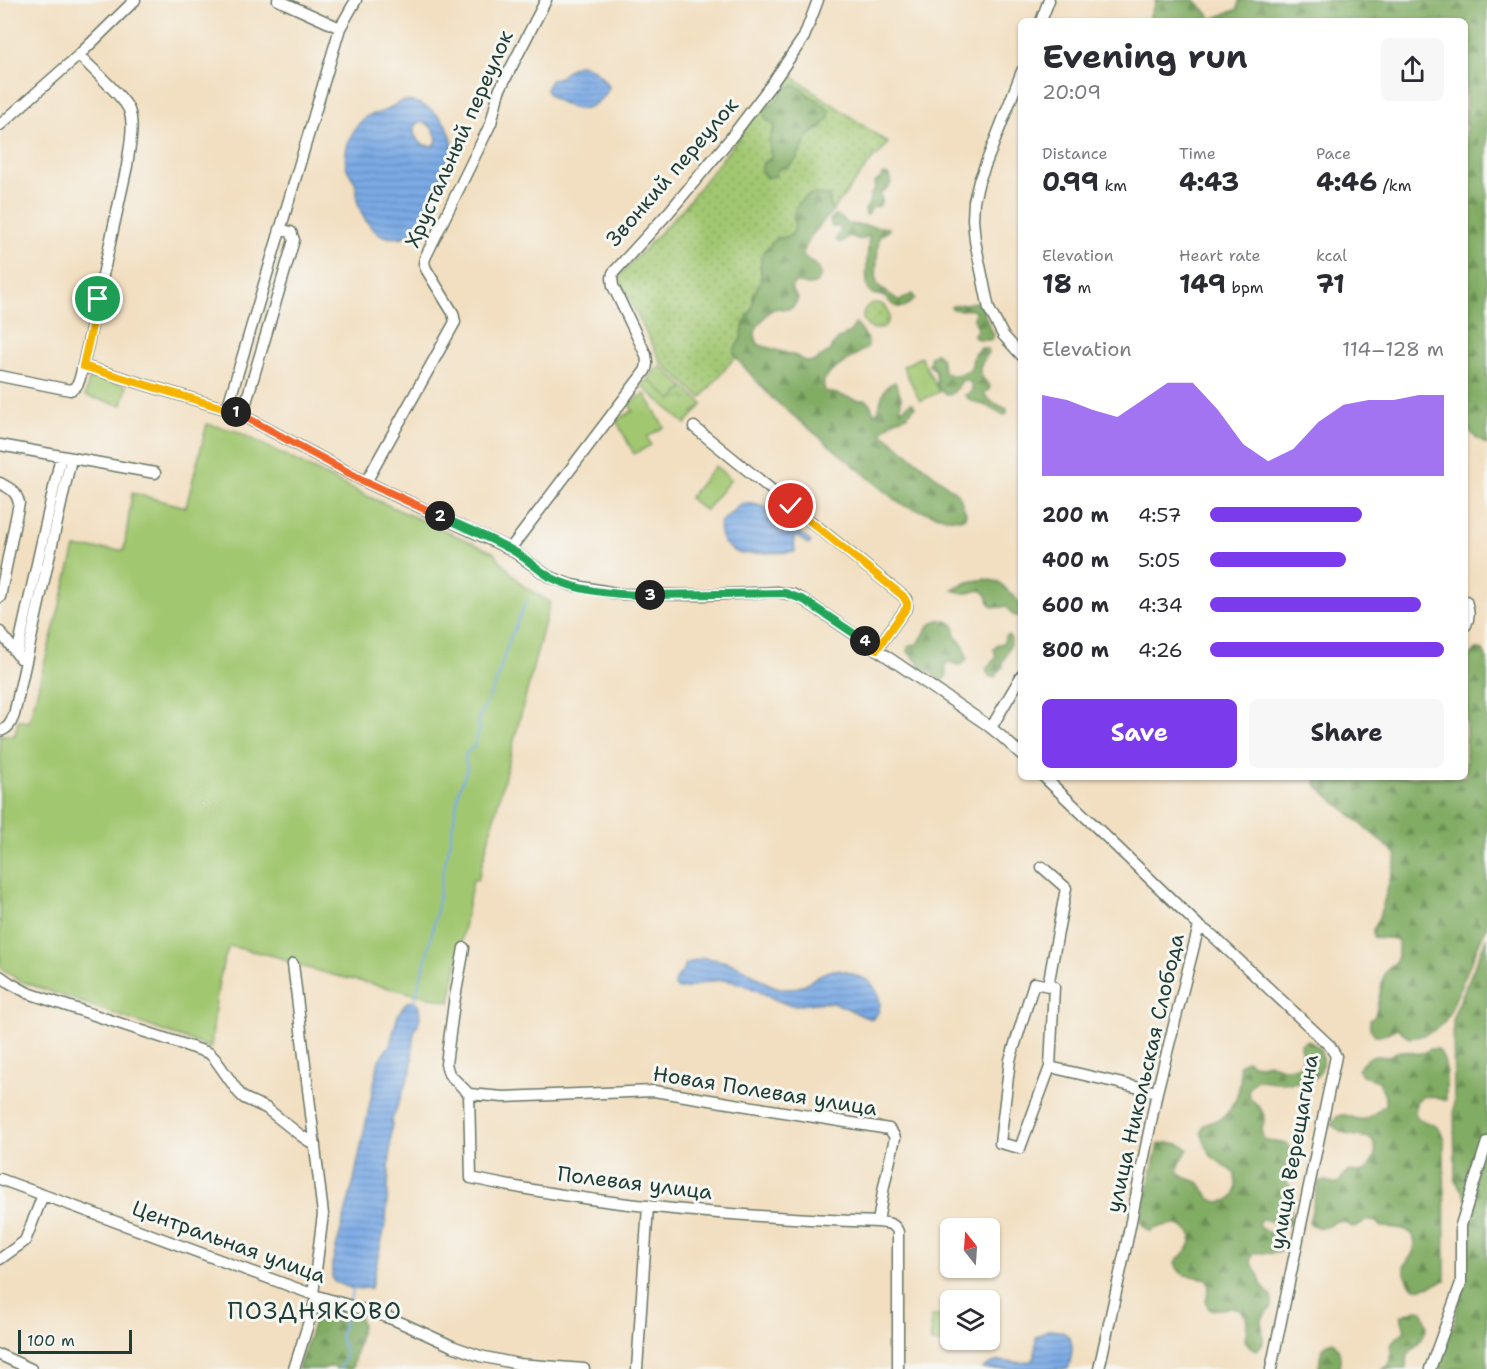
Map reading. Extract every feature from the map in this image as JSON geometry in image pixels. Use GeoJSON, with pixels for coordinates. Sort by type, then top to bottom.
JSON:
{"type":"FeatureCollection","features":[{"type":"Feature","properties":{"kind":"street"},"geometry":{"type":"LineString","coordinates":[[0,125],[79,55],[135,0]]}},
{"type":"Feature","properties":{"kind":"street"},"geometry":{"type":"LineString","coordinates":[[278,0],[340,28]]}},
{"type":"Feature","properties":{"kind":"street"},"geometry":{"type":"LineString","coordinates":[[227,409],[340,28],[356,0]]}},
{"type":"Feature","properties":{"kind":"street","name":"Хрустальный переулок"},"geometry":{"type":"LineString","coordinates":[[366,482],[455,322],[453,313],[426,269],[425,258],[491,123],[499,91],[546,0]]}},
{"type":"Feature","properties":{"kind":"street","name":"Звонкий переулок"},"geometry":{"type":"LineString","coordinates":[[510,549],[647,366],[646,355],[613,286],[613,273],[669,212],[730,139],[771,85],[804,37],[818,0]]}},
{"type":"Feature","properties":{"kind":"street"},"geometry":{"type":"LineString","coordinates":[[1042,18],[1049,0]]}},
{"type":"Feature","properties":{"kind":"street"},"geometry":{"type":"LineString","coordinates":[[0,376],[70,390],[78,386],[83,366],[127,166],[131,123],[127,105],[79,55]]}},
{"type":"Feature","properties":{"kind":"street"},"geometry":{"type":"LineString","coordinates":[[1018,81],[979,181],[974,201],[973,219],[975,241],[989,309],[1003,335],[1018,352]]}},
{"type":"Feature","properties":{"kind":"street"},"geometry":{"type":"LineString","coordinates":[[242,416],[294,240],[291,232],[279,229]]}},
{"type":"Feature","properties":{"kind":"street"},"geometry":{"type":"LineString","coordinates":[[83,366],[227,409],[366,482],[510,549],[554,579],[575,586],[631,595],[777,592],[794,595],[991,728],[1018,752]]}},
{"type":"Feature","properties":{"kind":"street"},"geometry":{"type":"LineString","coordinates":[[694,428],[903,596],[907,607],[877,649]]}},
{"type":"Feature","properties":{"kind":"street"},"geometry":{"type":"LineString","coordinates":[[0,445],[156,473]]}},
{"type":"Feature","properties":{"kind":"street"},"geometry":{"type":"LineString","coordinates":[[17,654],[66,458]]}},
{"type":"Feature","properties":{"kind":"street"},"geometry":{"type":"LineString","coordinates":[[0,731],[11,723],[14,715],[26,665],[66,458]]}},
{"type":"Feature","properties":{"kind":"street"},"geometry":{"type":"LineString","coordinates":[[0,483],[11,488],[17,495],[19,503],[0,597]]}},
{"type":"Feature","properties":{"kind":"street"},"geometry":{"type":"LineString","coordinates":[[0,632],[26,665]]}},
{"type":"Feature","properties":{"kind":"street"},"geometry":{"type":"LineString","coordinates":[[991,728],[1018,682]]}},
{"type":"Feature","properties":{"kind":"street","name":"улица Никольская Слобода"},"geometry":{"type":"LineString","coordinates":[[1047,780],[1199,926],[1157,1092],[1099,1369]]}},
{"type":"Feature","properties":{"kind":"street"},"geometry":{"type":"LineString","coordinates":[[1042,867],[1066,888],[1047,986]]}},
{"type":"Feature","properties":{"kind":"street","name":"улица Верещагина"},"geometry":{"type":"LineString","coordinates":[[1199,926],[1212,935],[1330,1046],[1335,1056],[1271,1369]]}},
{"type":"Feature","properties":{"kind":"street"},"geometry":{"type":"LineString","coordinates":[[464,948],[446,1064],[448,1074],[470,1094]]}},
{"type":"Feature","properties":{"kind":"street"},"geometry":{"type":"LineString","coordinates":[[292,964],[323,1214],[315,1295],[294,1369]]}},
{"type":"Feature","properties":{"kind":"street"},"geometry":{"type":"LineString","coordinates":[[0,976],[28,993],[208,1053],[244,1098],[266,1108],[315,1145]]}},
{"type":"Feature","properties":{"kind":"street"},"geometry":{"type":"LineString","coordinates":[[1034,983],[1054,987],[1050,1067],[1020,1148],[1000,1143],[1010,1060],[1034,983]]}},
{"type":"Feature","properties":{"kind":"street"},"geometry":{"type":"LineString","coordinates":[[1050,1067],[1157,1092]]}},
{"type":"Feature","properties":{"kind":"street","name":"Новая Полевая улица"},"geometry":{"type":"LineString","coordinates":[[470,1094],[504,1097],[654,1091],[889,1129],[895,1138],[884,1186],[879,1222]]}},
{"type":"Feature","properties":{"kind":"street","name":"Полевая улица"},"geometry":{"type":"LineString","coordinates":[[470,1094],[471,1178],[522,1189],[648,1206],[818,1220],[879,1222]]}},
{"type":"Feature","properties":{"kind":"street"},"geometry":{"type":"LineString","coordinates":[[1430,1369],[1461,1283],[1461,1224],[1487,1142]]}},
{"type":"Feature","properties":{"kind":"street","name":"Центральная улица"},"geometry":{"type":"LineString","coordinates":[[0,1179],[315,1295],[375,1312],[480,1356],[519,1364],[584,1369]]}},
{"type":"Feature","properties":{"kind":"street"},"geometry":{"type":"LineString","coordinates":[[0,1259],[25,1241],[43,1195]]}},
{"type":"Feature","properties":{"kind":"street"},"geometry":{"type":"LineString","coordinates":[[637,1369],[648,1206]]}},
{"type":"Feature","properties":{"kind":"street"},"geometry":{"type":"LineString","coordinates":[[879,1222],[892,1224],[897,1228],[898,1233],[898,1369]]}},
{"type":"Feature","properties":{"kind":"street"},"geometry":{"type":"LineString","coordinates":[[0,1355],[31,1369]]}},
{"type":"Feature","properties":{"kind":"green space"},"geometry":{"type":"Polygon","coordinates":[[[1156,0],[1195,0],[1211,18],[1149,18],[1156,0]]]}},
{"type":"Feature","properties":{"kind":"green space"},"geometry":{"type":"Polygon","coordinates":[[[1239,0],[1487,0],[1487,445],[1476,438],[1468,428],[1468,18],[1215,18],[1238,9],[1239,0]]]}},
{"type":"Feature","properties":{"kind":"green space"},"geometry":{"type":"Polygon","coordinates":[[[789,74],[888,143],[832,211],[829,197],[817,194],[804,198],[795,209],[793,234],[761,263],[761,280],[754,294],[752,309],[744,324],[741,339],[736,347],[735,357],[701,398],[661,362],[618,277],[684,207],[789,74]],[[787,87],[769,106],[775,124],[769,141],[771,158],[763,163],[788,168],[808,136],[823,126],[829,110],[802,89],[787,87]]]}},
{"type":"Feature","properties":{"kind":"green space"},"geometry":{"type":"Polygon","coordinates":[[[795,85],[829,110],[829,119],[806,140],[792,164],[779,168],[775,176],[766,178],[761,171],[763,163],[771,158],[769,141],[775,125],[767,121],[763,112],[787,87],[795,85]]]}},
{"type":"Feature","properties":{"kind":"green space"},"geometry":{"type":"Polygon","coordinates":[[[883,174],[888,175],[891,184],[880,193],[882,200],[880,205],[872,208],[866,215],[865,210],[875,189],[874,183],[883,174]]]}},
{"type":"Feature","properties":{"kind":"green space"},"geometry":{"type":"Polygon","coordinates":[[[813,194],[829,196],[832,211],[811,236],[802,255],[819,270],[820,278],[812,285],[793,284],[791,288],[798,298],[795,304],[790,309],[778,308],[768,313],[756,328],[757,341],[759,345],[796,356],[807,362],[815,361],[829,351],[838,339],[850,332],[856,323],[867,338],[868,347],[826,377],[825,391],[866,400],[876,413],[885,390],[895,382],[901,397],[901,411],[912,403],[915,407],[907,416],[895,420],[881,432],[959,495],[966,513],[965,517],[946,518],[902,505],[772,398],[735,357],[734,350],[741,339],[744,324],[752,309],[754,294],[761,280],[763,253],[777,238],[793,233],[797,207],[802,200],[813,194]]]}},
{"type":"Feature","properties":{"kind":"green space"},"geometry":{"type":"Polygon","coordinates":[[[837,215],[849,224],[889,228],[879,238],[877,284],[900,301],[912,294],[915,298],[911,302],[904,307],[898,307],[886,298],[869,291],[867,263],[869,236],[857,239],[849,236],[842,242],[838,242],[836,239],[841,229],[832,227],[830,221],[837,215]]]}},
{"type":"Feature","properties":{"kind":"green space"},"geometry":{"type":"Polygon","coordinates":[[[975,302],[981,305],[994,335],[992,339],[983,340],[974,337],[978,329],[974,319],[975,311],[951,308],[975,302]]]}},
{"type":"Feature","properties":{"kind":"green space"},"geometry":{"type":"Polygon","coordinates":[[[876,303],[885,307],[889,316],[885,325],[876,329],[867,325],[863,316],[867,307],[876,303]]]}},
{"type":"Feature","properties":{"kind":"green space"},"geometry":{"type":"Polygon","coordinates":[[[981,348],[988,349],[989,352],[980,369],[982,377],[990,386],[985,395],[990,401],[1007,409],[1007,414],[1004,415],[967,398],[965,395],[971,391],[972,386],[966,380],[963,380],[950,395],[942,392],[937,386],[936,372],[929,365],[931,356],[936,353],[946,373],[957,375],[971,369],[974,354],[981,348]]]}},
{"type":"Feature","properties":{"kind":"green space"},"geometry":{"type":"Polygon","coordinates":[[[921,357],[939,392],[920,401],[903,366],[921,357]]]}},
{"type":"Feature","properties":{"kind":"green space"},"geometry":{"type":"Polygon","coordinates":[[[660,365],[684,387],[672,400],[648,379],[660,365]]]}},
{"type":"Feature","properties":{"kind":"green space"},"geometry":{"type":"Polygon","coordinates":[[[90,376],[127,386],[122,405],[85,396],[90,376]]]}},
{"type":"Feature","properties":{"kind":"green space"},"geometry":{"type":"Polygon","coordinates":[[[648,379],[672,400],[684,387],[703,404],[685,424],[642,386],[648,379]]]}},
{"type":"Feature","properties":{"kind":"green space"},"geometry":{"type":"Polygon","coordinates":[[[645,394],[664,427],[647,437],[651,445],[634,454],[616,420],[633,411],[628,403],[645,394]]]}},
{"type":"Feature","properties":{"kind":"green space"},"geometry":{"type":"Polygon","coordinates":[[[207,424],[236,431],[365,495],[493,552],[523,586],[550,602],[478,880],[473,879],[450,1002],[337,976],[296,965],[278,957],[229,946],[219,984],[211,1048],[18,980],[0,967],[0,735],[15,735],[18,720],[29,722],[75,548],[124,550],[132,493],[186,507],[207,424]]]}},
{"type":"Feature","properties":{"kind":"green space"},"geometry":{"type":"Polygon","coordinates":[[[715,466],[731,479],[705,511],[689,498],[715,466]]]}},
{"type":"Feature","properties":{"kind":"green space"},"geometry":{"type":"Polygon","coordinates":[[[985,579],[999,582],[1018,601],[1018,616],[1013,615],[1006,606],[999,608],[991,605],[982,591],[960,593],[953,590],[968,582],[985,579]]]}},
{"type":"Feature","properties":{"kind":"green space"},"geometry":{"type":"Polygon","coordinates":[[[939,620],[953,624],[955,636],[964,646],[967,659],[959,665],[947,662],[945,667],[947,675],[942,680],[929,670],[919,669],[917,661],[908,652],[908,647],[912,644],[916,645],[927,628],[939,620]]]}},
{"type":"Feature","properties":{"kind":"green space"},"geometry":{"type":"Polygon","coordinates":[[[1008,635],[1011,644],[1002,662],[1003,667],[995,677],[990,677],[987,669],[996,658],[994,649],[1003,643],[1005,636],[1008,635]]]}},
{"type":"Feature","properties":{"kind":"green space"},"geometry":{"type":"Polygon","coordinates":[[[1475,649],[1483,651],[1487,660],[1487,925],[1448,1016],[1441,1025],[1427,1034],[1410,1038],[1397,1028],[1383,1035],[1375,1035],[1370,1028],[1370,1020],[1375,1016],[1384,975],[1398,956],[1398,940],[1373,937],[1373,929],[1380,915],[1397,855],[1316,785],[1317,780],[1468,780],[1468,656],[1475,649]]]}},
{"type":"Feature","properties":{"kind":"green space"},"geometry":{"type":"Polygon","coordinates":[[[1487,937],[1487,1369],[1437,1369],[1454,1324],[1470,1242],[1468,1200],[1455,1180],[1453,1017],[1487,937]]]}},
{"type":"Feature","properties":{"kind":"green space"},"geometry":{"type":"Polygon","coordinates":[[[1307,1040],[1320,1048],[1322,1062],[1320,1072],[1304,1082],[1257,1080],[1248,1091],[1264,1116],[1262,1133],[1264,1140],[1287,1144],[1291,1150],[1292,1159],[1285,1174],[1294,1192],[1291,1199],[1290,1223],[1283,1227],[1261,1219],[1258,1226],[1281,1239],[1284,1242],[1284,1250],[1272,1253],[1253,1253],[1250,1260],[1262,1286],[1271,1296],[1272,1302],[1272,1307],[1262,1319],[1263,1343],[1257,1351],[1245,1340],[1247,1321],[1243,1312],[1234,1308],[1209,1309],[1206,1302],[1209,1287],[1207,1279],[1188,1276],[1177,1268],[1175,1262],[1187,1250],[1192,1236],[1183,1227],[1172,1224],[1150,1231],[1143,1226],[1140,1219],[1158,1145],[1162,1144],[1177,1144],[1188,1149],[1178,1171],[1201,1185],[1210,1198],[1222,1202],[1233,1197],[1236,1187],[1235,1174],[1209,1154],[1201,1132],[1204,1125],[1224,1116],[1234,1103],[1240,1084],[1239,1065],[1246,1060],[1253,1064],[1268,1063],[1283,1068],[1298,1067],[1303,1060],[1301,1044],[1307,1040]]]}},
{"type":"Feature","properties":{"kind":"green space"},"geometry":{"type":"Polygon","coordinates":[[[1438,1049],[1444,1060],[1446,1100],[1428,1096],[1421,1098],[1417,1100],[1415,1113],[1420,1119],[1438,1128],[1444,1140],[1445,1280],[1430,1286],[1414,1288],[1408,1281],[1404,1270],[1415,1244],[1413,1235],[1406,1230],[1382,1227],[1376,1222],[1366,1220],[1352,1227],[1345,1222],[1336,1221],[1323,1228],[1309,1223],[1319,1181],[1334,1184],[1340,1182],[1349,1171],[1367,1170],[1376,1151],[1371,1138],[1345,1133],[1331,1124],[1340,1115],[1365,1119],[1385,1105],[1385,1097],[1379,1081],[1363,1076],[1358,1070],[1361,1065],[1373,1056],[1385,1057],[1401,1051],[1419,1053],[1438,1049]]]}},
{"type":"Feature","properties":{"kind":"green space"},"geometry":{"type":"Polygon","coordinates":[[[319,1307],[356,1315],[360,1318],[362,1325],[352,1369],[327,1367],[325,1369],[298,1369],[319,1307]]]}},
{"type":"Feature","properties":{"kind":"green space"},"geometry":{"type":"Polygon","coordinates":[[[1416,1310],[1423,1311],[1427,1325],[1422,1337],[1408,1355],[1406,1369],[1381,1369],[1389,1366],[1392,1342],[1405,1331],[1401,1316],[1416,1310]]]}},
{"type":"Feature","properties":{"kind":"green space"},"geometry":{"type":"Polygon","coordinates":[[[931,1316],[940,1316],[940,1343],[931,1343],[931,1316]]]}},
{"type":"Feature","properties":{"kind":"green space"},"geometry":{"type":"Polygon","coordinates":[[[1333,1341],[1340,1354],[1339,1369],[1318,1369],[1323,1348],[1333,1341]]]}},
{"type":"Feature","properties":{"kind":"water"},"geometry":{"type":"Polygon","coordinates":[[[578,65],[592,69],[609,87],[597,103],[582,109],[572,108],[556,100],[546,89],[551,80],[578,65]]]}},
{"type":"Feature","properties":{"kind":"water"},"geometry":{"type":"Polygon","coordinates":[[[401,102],[420,104],[440,117],[449,130],[453,153],[447,176],[422,223],[409,235],[396,238],[376,232],[364,218],[357,199],[356,185],[347,168],[345,158],[350,138],[361,121],[401,102]],[[418,123],[414,127],[415,135],[422,144],[434,145],[437,141],[436,135],[425,123],[418,123]]]}},
{"type":"Feature","properties":{"kind":"water"},"geometry":{"type":"Polygon","coordinates":[[[744,503],[759,505],[770,510],[811,542],[809,545],[796,536],[794,538],[795,552],[741,554],[731,549],[722,539],[720,523],[744,503]]]}},
{"type":"Feature","properties":{"kind":"water"},"geometry":{"type":"Polygon","coordinates":[[[703,958],[734,964],[769,984],[786,989],[799,987],[827,971],[847,972],[873,985],[880,1000],[879,1011],[872,1019],[833,1003],[786,1004],[739,983],[722,980],[684,989],[675,987],[675,981],[685,965],[703,958]]]}},
{"type":"Feature","properties":{"kind":"water"},"geometry":{"type":"Polygon","coordinates":[[[414,1001],[419,1006],[420,1016],[414,1032],[411,1071],[392,1120],[386,1222],[371,1288],[353,1289],[334,1282],[332,1264],[354,1180],[379,1060],[390,1045],[398,1015],[407,1002],[414,1001]]]}},
{"type":"Feature","properties":{"kind":"water"},"geometry":{"type":"Polygon","coordinates":[[[1047,1330],[1064,1333],[1071,1341],[1072,1353],[1068,1369],[982,1369],[1001,1361],[1019,1363],[1031,1361],[1035,1356],[1036,1337],[1047,1330]]]}},
{"type":"Feature","properties":{"kind":"waterway"},"geometry":{"type":"LineString","coordinates":[[414,1002],[437,910],[459,790],[467,769],[465,756],[474,747],[479,730],[478,719],[496,683],[509,641],[527,600]]}},
{"type":"Feature","properties":{"kind":"waterway"},"geometry":{"type":"LineString","coordinates":[[349,1302],[354,1288]]}},
{"type":"Feature","properties":{"kind":"waterway"},"geometry":{"type":"LineString","coordinates":[[339,1369],[345,1357],[341,1337],[346,1313]]}},
{"type":"Feature","properties":{"kind":"district","name":"ПОЗДНЯКОВО"},"geometry":{"type":"Point","coordinates":[315,1311]}},
{"type":"Feature","properties":{"kind":"route"},"geometry":{"type":"LineString","coordinates":[[98,299],[83,366],[231,410],[366,482],[510,549],[554,579],[575,586],[621,594],[785,593],[804,600],[877,649],[907,607],[906,599],[791,506]]}}]}
